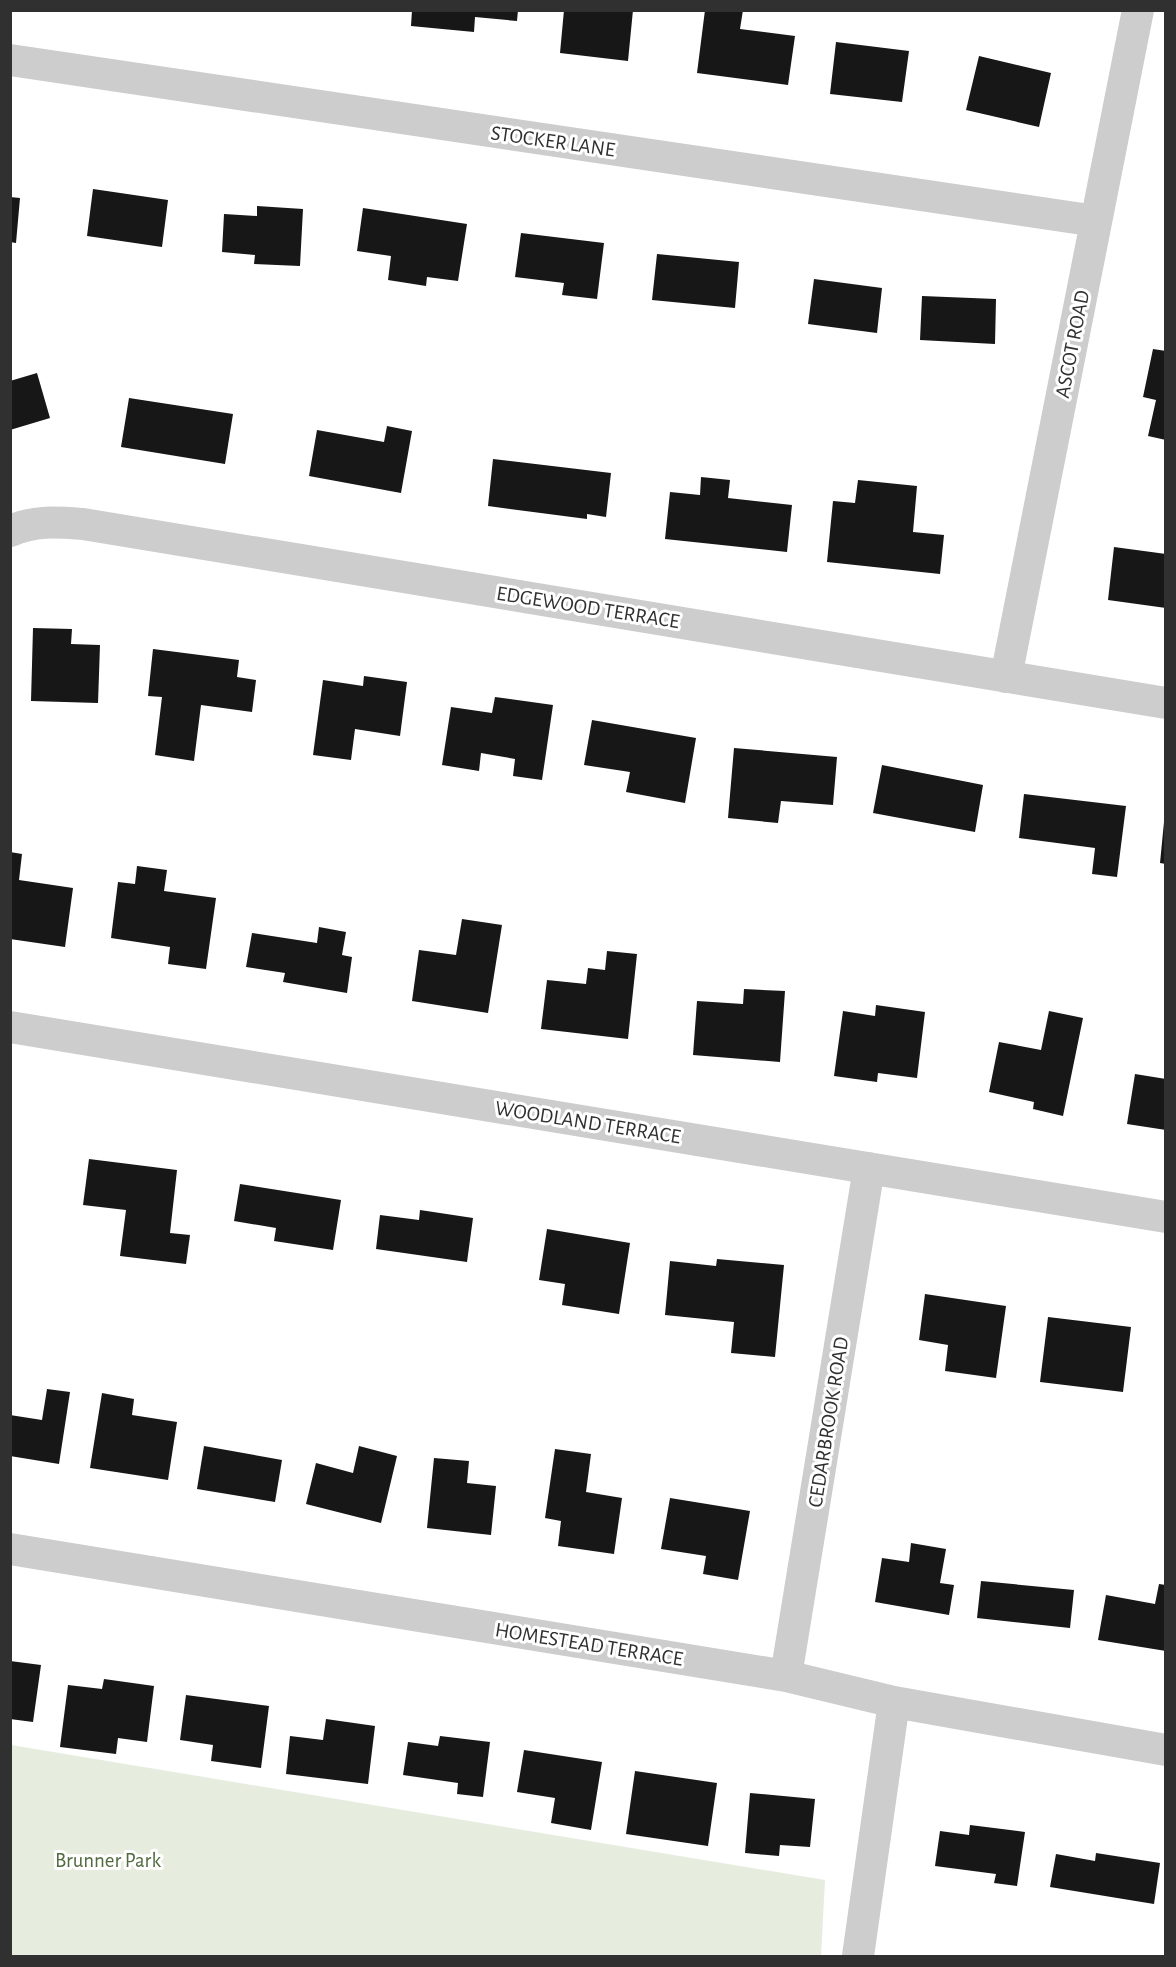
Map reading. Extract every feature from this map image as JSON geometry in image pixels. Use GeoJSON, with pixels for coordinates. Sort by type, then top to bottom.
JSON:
{"type":"FeatureCollection","features":[{"type":"Feature","properties":{"kind":"street","name":"ASCOT ROAD"},"geometry":{"type":"LineString","coordinates":[[1006,677],[1138,10]]}},
{"type":"Feature","properties":{"kind":"street","name":"STOCKER LANE"},"geometry":{"type":"LineString","coordinates":[[10,60],[1096,221]]}},
{"type":"Feature","properties":{"kind":"street","name":"EDGEWOOD TERRACE"},"geometry":{"type":"LineString","coordinates":[[10,531],[20,526],[45,521],[83,524],[1166,703]]}},
{"type":"Feature","properties":{"kind":"street","name":"WOODLAND TERRACE"},"geometry":{"type":"LineString","coordinates":[[10,1027],[1166,1217]]}},
{"type":"Feature","properties":{"kind":"street","name":"CEDARBROOK ROAD"},"geometry":{"type":"LineString","coordinates":[[786,1676],[869,1168]]}},
{"type":"Feature","properties":{"kind":"street","name":"HOMESTEAD TERRACE"},"geometry":{"type":"LineString","coordinates":[[10,1549],[786,1676],[894,1702],[1166,1750]]}},
{"type":"Feature","properties":{"kind":"street"},"geometry":{"type":"LineString","coordinates":[[858,1956],[894,1702]]}},
{"type":"Feature","properties":{"kind":"green space","name":"Brunner Park"},"geometry":{"type":"Polygon","coordinates":[[[11,1745],[825,1880],[821,1956],[11,1956],[11,1745]]]}},
{"type":"Feature","properties":{"kind":"building"},"geometry":{"type":"Polygon","coordinates":[[[412,10],[518,10],[517,21],[475,17],[474,32],[411,26],[412,10]]]}},
{"type":"Feature","properties":{"kind":"building"},"geometry":{"type":"Polygon","coordinates":[[[564,10],[633,10],[628,61],[560,53],[564,10]]]}},
{"type":"Feature","properties":{"kind":"building"},"geometry":{"type":"Polygon","coordinates":[[[705,10],[743,10],[740,29],[795,36],[788,85],[697,73],[705,10]]]}},
{"type":"Feature","properties":{"kind":"building"},"geometry":{"type":"Polygon","coordinates":[[[836,42],[909,51],[902,102],[830,94],[836,42]]]}},
{"type":"Feature","properties":{"kind":"building"},"geometry":{"type":"Polygon","coordinates":[[[979,56],[1051,73],[1039,127],[966,110],[979,56]]]}},
{"type":"Feature","properties":{"kind":"building"},"geometry":{"type":"Polygon","coordinates":[[[93,189],[168,200],[162,247],[87,236],[93,189]]]}},
{"type":"Feature","properties":{"kind":"building"},"geometry":{"type":"Polygon","coordinates":[[[10,197],[20,198],[16,243],[10,242],[10,197]]]}},
{"type":"Feature","properties":{"kind":"building"},"geometry":{"type":"Polygon","coordinates":[[[257,206],[303,209],[300,266],[254,264],[255,255],[222,252],[224,214],[257,216],[257,206]]]}},
{"type":"Feature","properties":{"kind":"building"},"geometry":{"type":"Polygon","coordinates":[[[363,208],[467,224],[458,281],[427,277],[426,286],[388,280],[391,256],[357,251],[363,208]]]}},
{"type":"Feature","properties":{"kind":"building"},"geometry":{"type":"Polygon","coordinates":[[[521,233],[604,243],[597,299],[562,295],[564,283],[515,277],[521,233]]]}},
{"type":"Feature","properties":{"kind":"building"},"geometry":{"type":"Polygon","coordinates":[[[657,254],[739,262],[735,308],[652,300],[657,254]]]}},
{"type":"Feature","properties":{"kind":"building"},"geometry":{"type":"Polygon","coordinates":[[[814,279],[882,288],[877,333],[808,324],[814,279]]]}},
{"type":"Feature","properties":{"kind":"building"},"geometry":{"type":"Polygon","coordinates":[[[922,296],[996,299],[995,344],[920,340],[922,296]]]}},
{"type":"Feature","properties":{"kind":"building"},"geometry":{"type":"Polygon","coordinates":[[[1153,349],[1166,351],[1166,440],[1148,436],[1156,400],[1143,397],[1153,349]]]}},
{"type":"Feature","properties":{"kind":"building"},"geometry":{"type":"Polygon","coordinates":[[[37,373],[50,418],[10,430],[10,381],[37,373]]]}},
{"type":"Feature","properties":{"kind":"building"},"geometry":{"type":"Polygon","coordinates":[[[129,398],[233,414],[225,464],[121,447],[129,398]]]}},
{"type":"Feature","properties":{"kind":"building"},"geometry":{"type":"Polygon","coordinates":[[[387,426],[412,431],[401,493],[309,476],[317,430],[384,442],[387,426]]]}},
{"type":"Feature","properties":{"kind":"building"},"geometry":{"type":"Polygon","coordinates":[[[493,459],[611,473],[606,517],[587,514],[587,519],[488,506],[493,459]]]}},
{"type":"Feature","properties":{"kind":"building"},"geometry":{"type":"Polygon","coordinates":[[[701,477],[730,480],[728,498],[792,505],[787,552],[665,539],[670,492],[700,495],[701,477]]]}},
{"type":"Feature","properties":{"kind":"building"},"geometry":{"type":"Polygon","coordinates":[[[858,480],[917,486],[913,532],[944,535],[940,574],[827,562],[833,501],[855,503],[858,480]]]}},
{"type":"Feature","properties":{"kind":"building"},"geometry":{"type":"Polygon","coordinates":[[[1114,547],[1166,554],[1166,608],[1108,600],[1114,547]]]}},
{"type":"Feature","properties":{"kind":"building"},"geometry":{"type":"Polygon","coordinates":[[[33,628],[72,629],[71,644],[100,645],[98,703],[31,701],[33,628]]]}},
{"type":"Feature","properties":{"kind":"building"},"geometry":{"type":"Polygon","coordinates":[[[153,649],[239,660],[237,677],[256,680],[252,712],[201,705],[194,761],[155,755],[162,697],[148,696],[153,649]]]}},
{"type":"Feature","properties":{"kind":"building"},"geometry":{"type":"Polygon","coordinates":[[[364,676],[407,682],[400,736],[355,729],[351,760],[313,755],[323,680],[363,686],[364,676]]]}},
{"type":"Feature","properties":{"kind":"building"},"geometry":{"type":"Polygon","coordinates":[[[495,697],[553,705],[542,780],[513,776],[515,759],[481,753],[479,771],[442,765],[451,707],[492,713],[495,697]]]}},
{"type":"Feature","properties":{"kind":"building"},"geometry":{"type":"Polygon","coordinates":[[[592,720],[696,738],[685,803],[626,792],[630,772],[584,765],[592,720]]]}},
{"type":"Feature","properties":{"kind":"building"},"geometry":{"type":"Polygon","coordinates":[[[734,748],[837,757],[833,805],[781,801],[778,823],[728,818],[734,748]]]}},
{"type":"Feature","properties":{"kind":"building"},"geometry":{"type":"Polygon","coordinates":[[[882,765],[983,785],[975,832],[873,813],[882,765]]]}},
{"type":"Feature","properties":{"kind":"building"},"geometry":{"type":"Polygon","coordinates":[[[1024,794],[1126,806],[1117,877],[1092,874],[1095,848],[1019,838],[1024,794]]]}},
{"type":"Feature","properties":{"kind":"building"},"geometry":{"type":"Polygon","coordinates":[[[1164,822],[1166,822],[1166,864],[1160,863],[1164,822]]]}},
{"type":"Feature","properties":{"kind":"building"},"geometry":{"type":"Polygon","coordinates":[[[10,852],[22,854],[19,880],[73,888],[65,947],[10,939],[10,852]]]}},
{"type":"Feature","properties":{"kind":"building"},"geometry":{"type":"Polygon","coordinates":[[[137,866],[167,870],[164,891],[216,898],[206,969],[168,964],[170,947],[111,938],[118,882],[135,884],[137,866]]]}},
{"type":"Feature","properties":{"kind":"building"},"geometry":{"type":"Polygon","coordinates":[[[462,919],[502,925],[488,1013],[412,1001],[419,950],[456,955],[462,919]]]}},
{"type":"Feature","properties":{"kind":"building"},"geometry":{"type":"Polygon","coordinates":[[[319,927],[346,932],[342,955],[352,957],[347,993],[283,982],[285,973],[246,967],[252,933],[317,943],[319,927]]]}},
{"type":"Feature","properties":{"kind":"building"},"geometry":{"type":"Polygon","coordinates":[[[607,951],[637,954],[628,1039],[541,1029],[547,980],[586,984],[588,968],[605,970],[607,951]]]}},
{"type":"Feature","properties":{"kind":"building"},"geometry":{"type":"Polygon","coordinates":[[[744,989],[785,991],[780,1062],[693,1055],[697,1001],[743,1004],[744,989]]]}},
{"type":"Feature","properties":{"kind":"building"},"geometry":{"type":"Polygon","coordinates":[[[876,1005],[925,1012],[917,1078],[878,1073],[877,1082],[834,1076],[843,1011],[875,1016],[876,1005]]]}},
{"type":"Feature","properties":{"kind":"building"},"geometry":{"type":"Polygon","coordinates":[[[1049,1011],[1083,1018],[1063,1116],[1033,1109],[1034,1102],[989,1092],[999,1042],[1041,1050],[1049,1011]]]}},
{"type":"Feature","properties":{"kind":"building"},"geometry":{"type":"Polygon","coordinates":[[[1135,1074],[1166,1079],[1166,1130],[1127,1124],[1135,1074]]]}},
{"type":"Feature","properties":{"kind":"building"},"geometry":{"type":"Polygon","coordinates":[[[89,1159],[177,1170],[170,1233],[190,1235],[186,1264],[120,1256],[126,1210],[83,1205],[89,1159]]]}},
{"type":"Feature","properties":{"kind":"building"},"geometry":{"type":"Polygon","coordinates":[[[240,1184],[341,1200],[333,1250],[274,1241],[276,1228],[234,1221],[240,1184]]]}},
{"type":"Feature","properties":{"kind":"building"},"geometry":{"type":"Polygon","coordinates":[[[420,1210],[473,1218],[467,1262],[376,1249],[380,1215],[419,1220],[420,1210]]]}},
{"type":"Feature","properties":{"kind":"building"},"geometry":{"type":"Polygon","coordinates":[[[547,1229],[630,1243],[619,1314],[562,1305],[565,1284],[539,1280],[547,1229]]]}},
{"type":"Feature","properties":{"kind":"building"},"geometry":{"type":"Polygon","coordinates":[[[717,1259],[784,1265],[775,1357],[731,1353],[734,1322],[665,1315],[670,1261],[716,1266],[717,1259]]]}},
{"type":"Feature","properties":{"kind":"building"},"geometry":{"type":"Polygon","coordinates":[[[925,1294],[1006,1306],[996,1378],[945,1371],[948,1345],[919,1340],[925,1294]]]}},
{"type":"Feature","properties":{"kind":"building"},"geometry":{"type":"Polygon","coordinates":[[[1048,1317],[1131,1327],[1123,1392],[1040,1382],[1048,1317]]]}},
{"type":"Feature","properties":{"kind":"building"},"geometry":{"type":"Polygon","coordinates":[[[47,1389],[70,1392],[59,1464],[10,1456],[10,1415],[42,1420],[47,1389]]]}},
{"type":"Feature","properties":{"kind":"building"},"geometry":{"type":"Polygon","coordinates":[[[102,1393],[134,1399],[132,1415],[177,1422],[168,1480],[90,1468],[102,1393]]]}},
{"type":"Feature","properties":{"kind":"building"},"geometry":{"type":"Polygon","coordinates":[[[204,1446],[282,1460],[275,1502],[197,1489],[204,1446]]]}},
{"type":"Feature","properties":{"kind":"building"},"geometry":{"type":"Polygon","coordinates":[[[359,1446],[397,1456],[381,1523],[306,1504],[316,1463],[353,1473],[359,1446]]]}},
{"type":"Feature","properties":{"kind":"building"},"geometry":{"type":"Polygon","coordinates":[[[555,1449],[591,1454],[586,1492],[622,1498],[614,1554],[558,1546],[561,1521],[545,1518],[555,1449]]]}},
{"type":"Feature","properties":{"kind":"building"},"geometry":{"type":"Polygon","coordinates":[[[434,1458],[469,1461],[467,1483],[496,1486],[491,1535],[427,1528],[434,1458]]]}},
{"type":"Feature","properties":{"kind":"building"},"geometry":{"type":"Polygon","coordinates":[[[670,1498],[750,1511],[738,1580],[703,1574],[706,1556],[661,1549],[670,1498]]]}},
{"type":"Feature","properties":{"kind":"building"},"geometry":{"type":"Polygon","coordinates":[[[911,1543],[946,1549],[940,1583],[954,1585],[949,1615],[875,1602],[882,1558],[909,1562],[911,1543]]]}},
{"type":"Feature","properties":{"kind":"building"},"geometry":{"type":"Polygon","coordinates":[[[981,1581],[1074,1590],[1070,1628],[977,1618],[981,1581]]]}},
{"type":"Feature","properties":{"kind":"building"},"geometry":{"type":"Polygon","coordinates":[[[1159,1584],[1166,1585],[1166,1651],[1098,1640],[1106,1595],[1155,1604],[1159,1584]]]}},
{"type":"Feature","properties":{"kind":"building"},"geometry":{"type":"Polygon","coordinates":[[[10,1661],[41,1665],[33,1722],[10,1719],[10,1661]]]}},
{"type":"Feature","properties":{"kind":"building"},"geometry":{"type":"Polygon","coordinates":[[[104,1679],[154,1686],[147,1742],[118,1738],[116,1754],[60,1747],[68,1685],[102,1689],[104,1679]]]}},
{"type":"Feature","properties":{"kind":"building"},"geometry":{"type":"Polygon","coordinates":[[[186,1695],[269,1706],[261,1768],[211,1761],[213,1745],[180,1740],[186,1695]]]}},
{"type":"Feature","properties":{"kind":"building"},"geometry":{"type":"Polygon","coordinates":[[[326,1719],[375,1726],[368,1784],[286,1774],[290,1736],[323,1740],[326,1719]]]}},
{"type":"Feature","properties":{"kind":"building"},"geometry":{"type":"Polygon","coordinates":[[[440,1736],[490,1742],[483,1797],[457,1794],[458,1783],[403,1775],[408,1742],[438,1746],[440,1736]]]}},
{"type":"Feature","properties":{"kind":"building"},"geometry":{"type":"Polygon","coordinates":[[[524,1750],[602,1762],[591,1830],[551,1823],[555,1798],[517,1792],[524,1750]]]}},
{"type":"Feature","properties":{"kind":"building"},"geometry":{"type":"Polygon","coordinates":[[[635,1771],[717,1783],[708,1846],[626,1834],[635,1771]]]}},
{"type":"Feature","properties":{"kind":"building"},"geometry":{"type":"Polygon","coordinates":[[[750,1793],[815,1799],[810,1847],[780,1845],[779,1856],[745,1853],[750,1793]]]}},
{"type":"Feature","properties":{"kind":"building"},"geometry":{"type":"Polygon","coordinates":[[[970,1825],[1025,1832],[1017,1886],[994,1883],[996,1874],[935,1866],[940,1831],[969,1835],[970,1825]]]}},
{"type":"Feature","properties":{"kind":"building"},"geometry":{"type":"Polygon","coordinates":[[[1096,1853],[1160,1863],[1154,1904],[1050,1887],[1056,1854],[1095,1861],[1096,1853]]]}}]}
